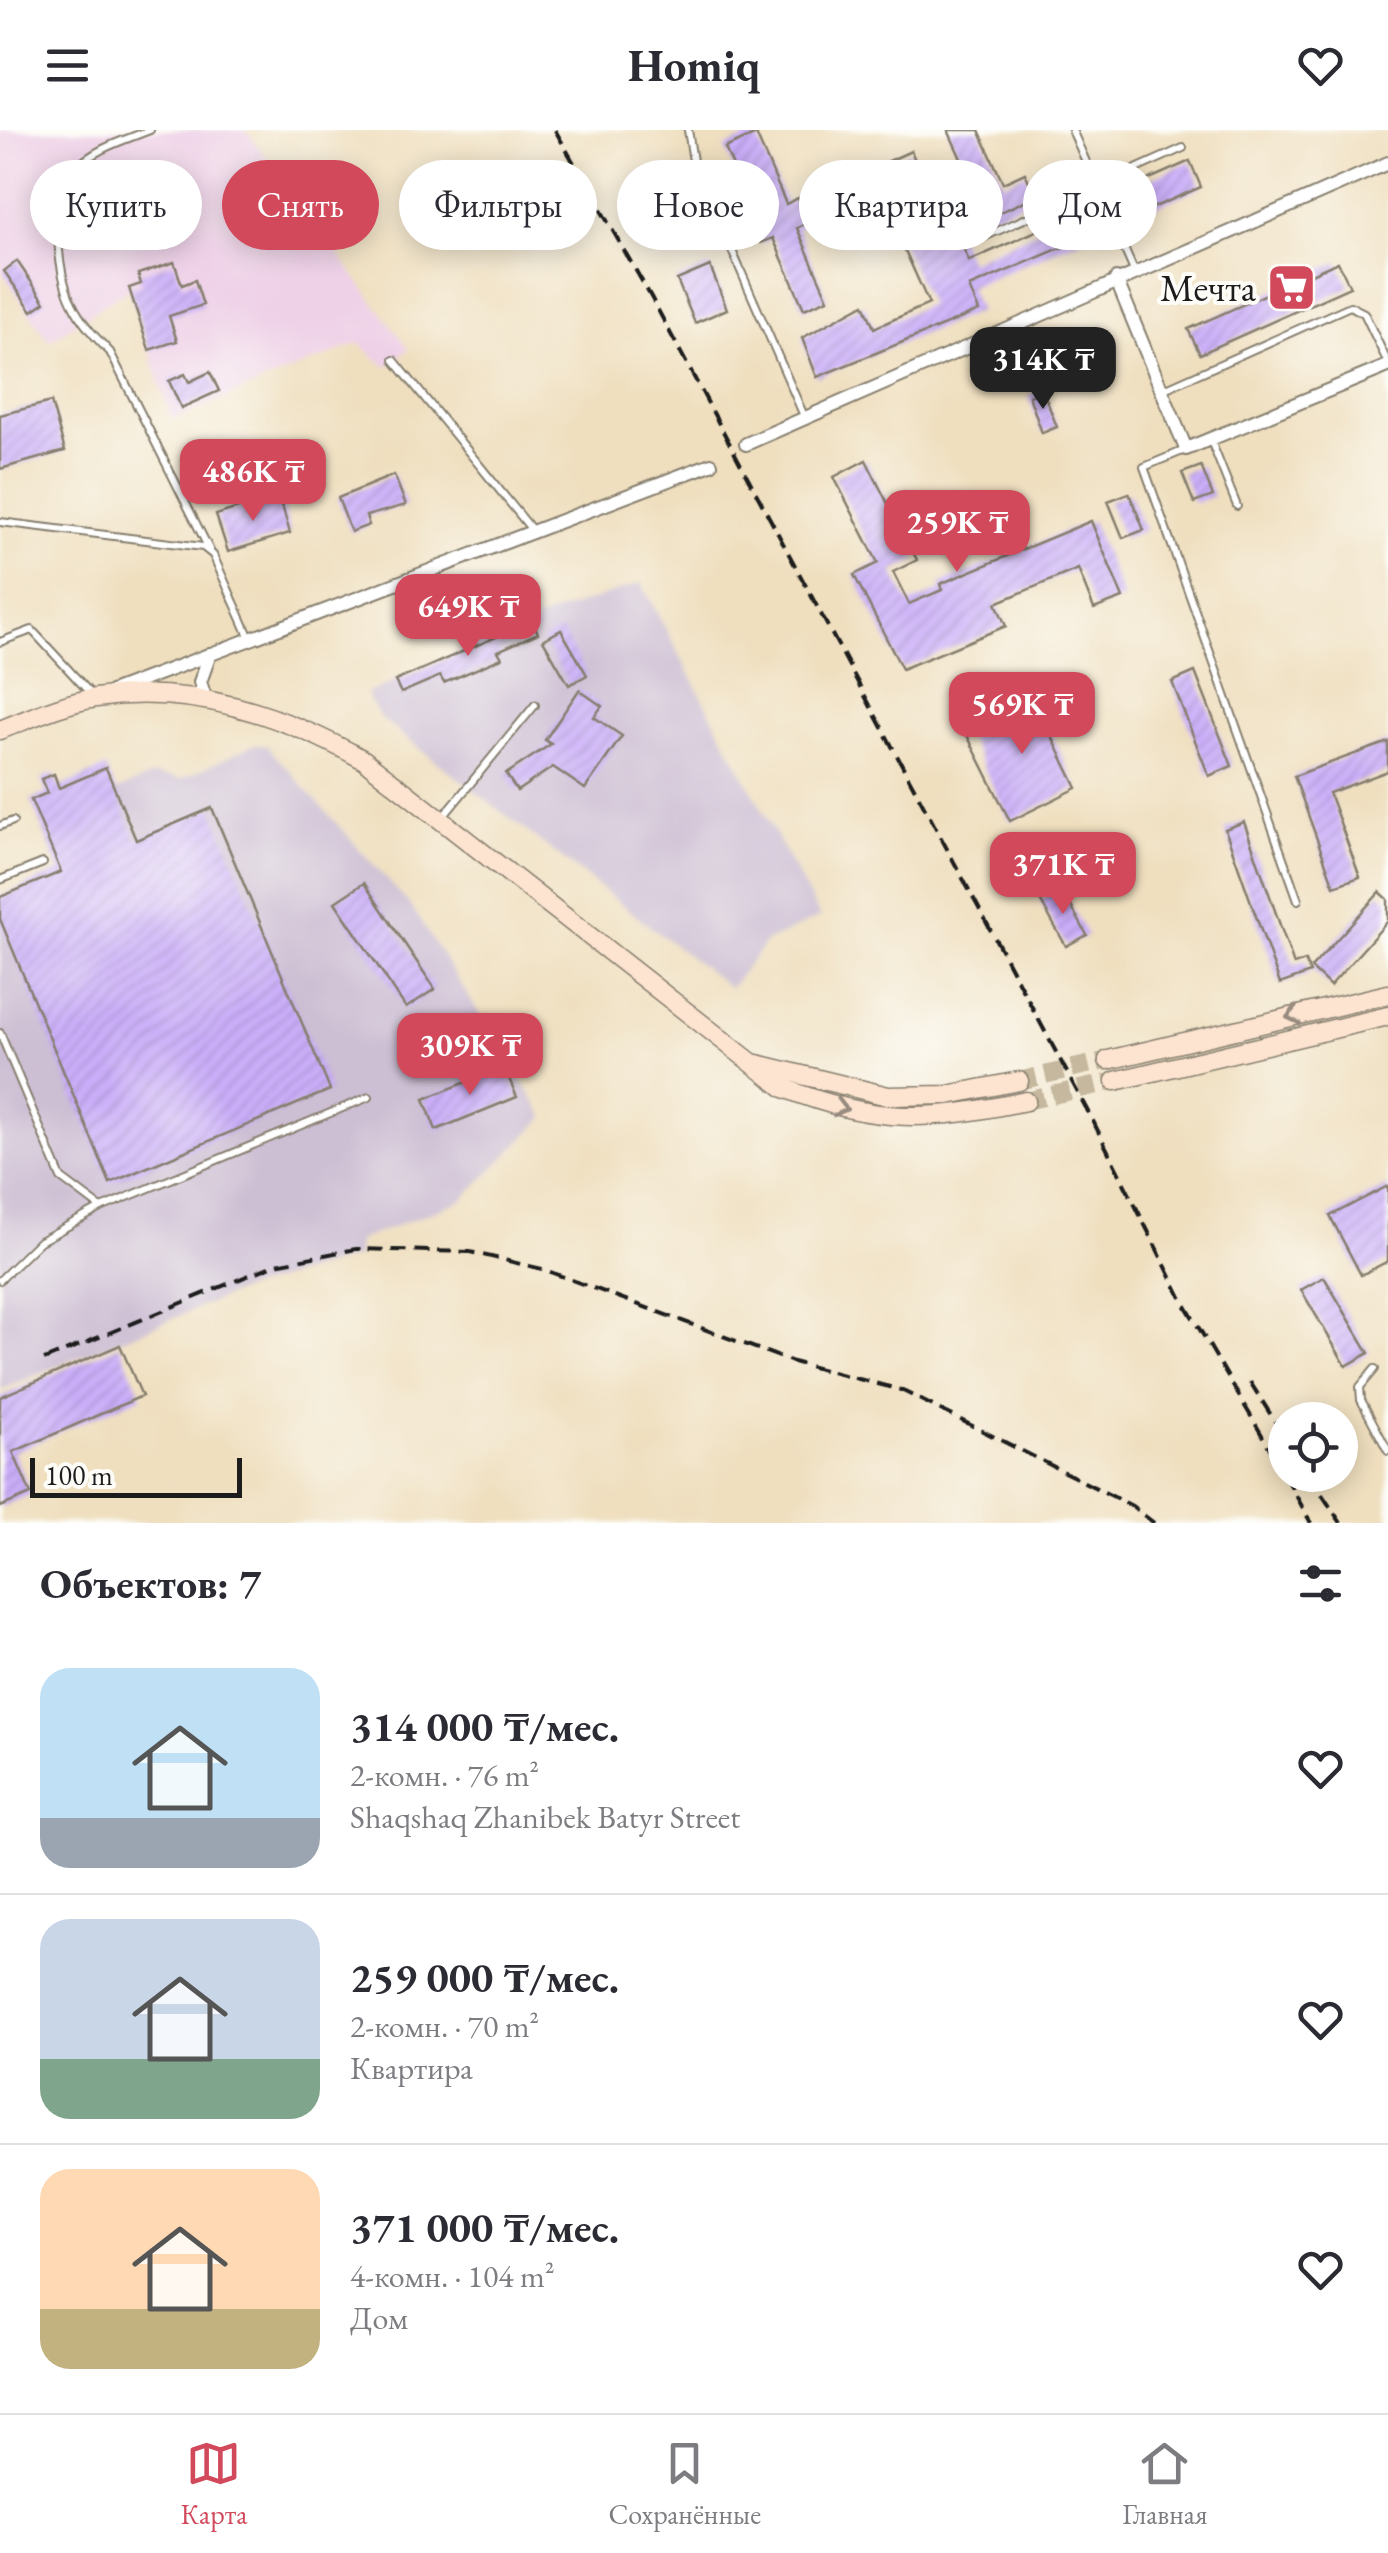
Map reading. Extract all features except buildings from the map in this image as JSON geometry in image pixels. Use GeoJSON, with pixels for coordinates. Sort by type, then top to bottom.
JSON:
{"type":"FeatureCollection","features":[{"type":"Feature","properties":{"kind":"main road"},"geometry":{"type":"LineString","coordinates":[[0,730],[95,698],[158,695],[245,707],[307,728],[364,760],[784,1088],[835,1108],[887,1117],[951,1116],[1026,1101]]}},
{"type":"Feature","properties":{"kind":"main road"},"geometry":{"type":"LineString","coordinates":[[1108,1060],[1388,994]]}},
{"type":"Feature","properties":{"kind":"main road"},"geometry":{"type":"LineString","coordinates":[[1115,1081],[1388,1016]]}},
{"type":"Feature","properties":{"kind":"main road"},"geometry":{"type":"LineString","coordinates":[[756,1064],[888,1096],[948,1095],[1020,1081]]}},
{"type":"Feature","properties":{"kind":"street"},"geometry":{"type":"LineString","coordinates":[[746,444],[1388,163]]}},
{"type":"Feature","properties":{"kind":"street"},"geometry":{"type":"LineString","coordinates":[[1116,279],[1186,449],[1388,364]]}},
{"type":"Feature","properties":{"kind":"street"},"geometry":{"type":"LineString","coordinates":[[95,698],[711,464]]}},
{"type":"Feature","properties":{"kind":"street"},"geometry":{"type":"LineString","coordinates":[[206,700],[200,682],[210,654]]}},
{"type":"Feature","properties":{"kind":"lane"},"geometry":{"type":"LineString","coordinates":[[150,130],[101,150],[74,170],[61,195],[58,240],[70,300],[88,330],[110,352],[250,639]]}},
{"type":"Feature","properties":{"kind":"lane"},"geometry":{"type":"LineString","coordinates":[[688,130],[693,161],[804,416]]}},
{"type":"Feature","properties":{"kind":"lane"},"geometry":{"type":"LineString","coordinates":[[1072,130],[1085,160]]}},
{"type":"Feature","properties":{"kind":"lane"},"geometry":{"type":"LineString","coordinates":[[1157,160],[1183,148]]}},
{"type":"Feature","properties":{"kind":"lane"},"geometry":{"type":"LineString","coordinates":[[1124,250],[1134,272]]}},
{"type":"Feature","properties":{"kind":"lane"},"geometry":{"type":"LineString","coordinates":[[1162,390],[1350,306],[1364,313],[1388,364]]}},
{"type":"Feature","properties":{"kind":"lane"},"geometry":{"type":"LineString","coordinates":[[394,360],[532,531]]}},
{"type":"Feature","properties":{"kind":"lane"},"geometry":{"type":"LineString","coordinates":[[1210,440],[1237,506]]}},
{"type":"Feature","properties":{"kind":"lane"},"geometry":{"type":"LineString","coordinates":[[1186,449],[1144,467],[1298,900]]}},
{"type":"Feature","properties":{"kind":"lane"},"geometry":{"type":"LineString","coordinates":[[0,522],[210,551]]}},
{"type":"Feature","properties":{"kind":"lane"},"geometry":{"type":"LineString","coordinates":[[0,642],[32,630],[95,698]]}},
{"type":"Feature","properties":{"kind":"lane"},"geometry":{"type":"LineString","coordinates":[[441,819],[535,705]]}},
{"type":"Feature","properties":{"kind":"lane"},"geometry":{"type":"LineString","coordinates":[[0,826],[13,820]]}},
{"type":"Feature","properties":{"kind":"lane"},"geometry":{"type":"LineString","coordinates":[[0,880],[43,863]]}},
{"type":"Feature","properties":{"kind":"lane"},"geometry":{"type":"LineString","coordinates":[[0,1033],[61,1178],[101,1208]]}},
{"type":"Feature","properties":{"kind":"lane"},"geometry":{"type":"LineString","coordinates":[[0,1280],[40,1240],[101,1208],[370,1097]]}},
{"type":"Feature","properties":{"kind":"lane"},"geometry":{"type":"LineString","coordinates":[[1376,1370],[1360,1386],[1360,1400],[1388,1451]]}},
{"type":"Feature","properties":{"kind":"shaded area"},"geometry":{"type":"Polygon","coordinates":[[[0,130],[246,130],[268,160],[222,160],[222,250],[335,250],[409,349],[386,367],[359,343],[172,420],[129,288],[49,341],[0,269],[0,130]]]}},
{"type":"Feature","properties":{"kind":"shaded area"},"geometry":{"type":"Polygon","coordinates":[[[641,583],[820,917],[766,942],[730,988],[380,718],[366,694],[537,619],[641,583]]]}},
{"type":"Feature","properties":{"kind":"shaded area"},"geometry":{"type":"Polygon","coordinates":[[[255,744],[267,746],[410,905],[545,1117],[462,1200],[357,1241],[357,1257],[234,1293],[0,1390],[0,897],[60,871],[31,800],[47,793],[41,779],[54,774],[60,787],[106,768],[116,791],[154,775],[182,779],[255,744]]]}},
{"type":"Feature","properties":{"kind":"tunnel"},"geometry":{"type":"LineString","coordinates":[[1019,1081],[1108,1060]]}},
{"type":"Feature","properties":{"kind":"tunnel"},"geometry":{"type":"LineString","coordinates":[[1026,1101],[1115,1081]]}},
{"type":"Feature","properties":{"kind":"railway"},"geometry":{"type":"LineString","coordinates":[[555,130],[651,297],[1093,1121],[1183,1301],[1268,1445]]}},
{"type":"Feature","properties":{"kind":"railway"},"geometry":{"type":"LineString","coordinates":[[44,1360],[276,1264],[356,1249],[470,1252],[542,1269],[793,1362],[901,1390],[1132,1506],[1154,1523]]}},
{"type":"Feature","properties":{"kind":"railway"},"geometry":{"type":"LineString","coordinates":[[1250,1382],[1268,1410]]}},
{"type":"Feature","properties":{"kind":"railway"},"geometry":{"type":"LineString","coordinates":[[1294,1492],[1311,1523]]}},
{"type":"Feature","properties":{"kind":"railway"},"geometry":{"type":"LineString","coordinates":[[1320,1492],[1341,1523]]}},
{"type":"Feature","properties":{"kind":"place","name":"Мечта"},"geometry":{"type":"Point","coordinates":[1291,288]}}]}
